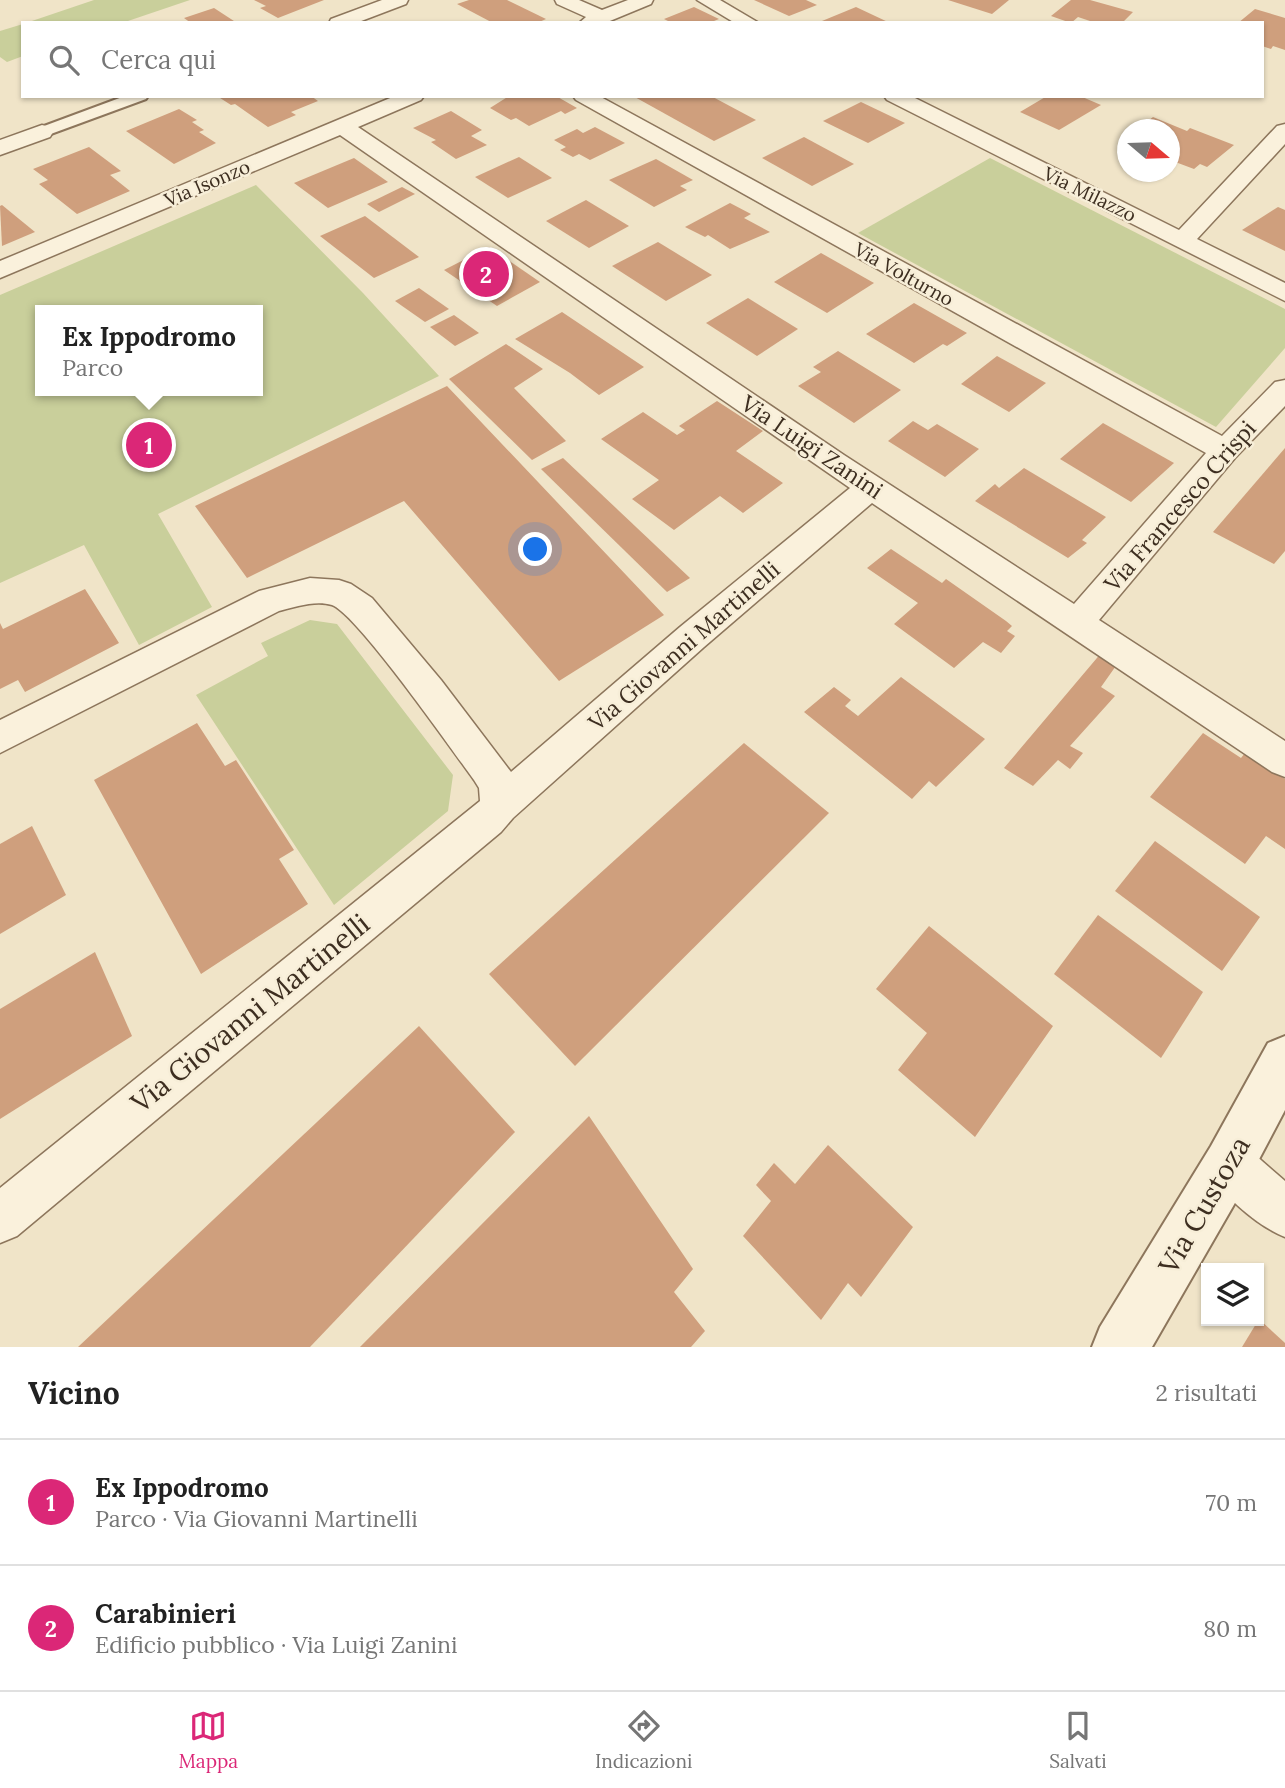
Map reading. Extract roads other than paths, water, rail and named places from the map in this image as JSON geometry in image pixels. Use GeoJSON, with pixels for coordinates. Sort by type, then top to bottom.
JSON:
{"type":"FeatureCollection","features":[{"type":"Feature","properties":{"kind":"street"},"geometry":{"type":"LineString","coordinates":[[343,21],[399,0]]}},
{"type":"Feature","properties":{"kind":"street"},"geometry":{"type":"LineString","coordinates":[[564,0],[595,20],[644,0]]}},
{"type":"Feature","properties":{"kind":"street"},"geometry":{"type":"LineString","coordinates":[[706,0],[746,21]]}},
{"type":"Feature","properties":{"kind":"street"},"geometry":{"type":"LineString","coordinates":[[0,148],[135,98]]}},
{"type":"Feature","properties":{"kind":"street","name":"Via Isonzo"},"geometry":{"type":"LineString","coordinates":[[0,270],[409,98]]}},
{"type":"Feature","properties":{"kind":"street","name":"Via Volturno"},"geometry":{"type":"LineString","coordinates":[[587,98],[1225,451]]}},
{"type":"Feature","properties":{"kind":"street","name":"Via Milazzo"},"geometry":{"type":"LineString","coordinates":[[898,98],[1285,293]]}},
{"type":"Feature","properties":{"kind":"street","name":"Via Luigi Zanini"},"geometry":{"type":"LineString","coordinates":[[342,127],[871,487],[1285,761]]}},
{"type":"Feature","properties":{"kind":"street"},"geometry":{"type":"LineString","coordinates":[[1183,240],[1285,131]]}},
{"type":"Feature","properties":{"kind":"street","name":"Via Francesco Crispi"},"geometry":{"type":"LineString","coordinates":[[1077,623],[1225,451],[1285,389]]}},
{"type":"Feature","properties":{"kind":"street","name":"Via Giovanni Martinelli"},"geometry":{"type":"LineString","coordinates":[[0,1219],[487,820],[499,806],[692,637],[871,487]]}},
{"type":"Feature","properties":{"kind":"street"},"geometry":{"type":"LineString","coordinates":[[0,737],[271,600],[310,591],[339,593],[360,607],[487,768],[498,785],[499,806]]}},
{"type":"Feature","properties":{"kind":"street","name":"Via Custoza"},"geometry":{"type":"LineString","coordinates":[[1120,1347],[1229,1164],[1285,1060]]}},
{"type":"Feature","properties":{"kind":"street"},"geometry":{"type":"LineString","coordinates":[[1229,1164],[1285,1213]]}},
{"type":"Feature","properties":{"kind":"place","name":"Carabinieri"},"geometry":{"type":"Point","coordinates":[486,274]}},
{"type":"Feature","properties":{"kind":"place","name":"Ex Ippodromo"},"geometry":{"type":"Point","coordinates":[149,445]}}]}
